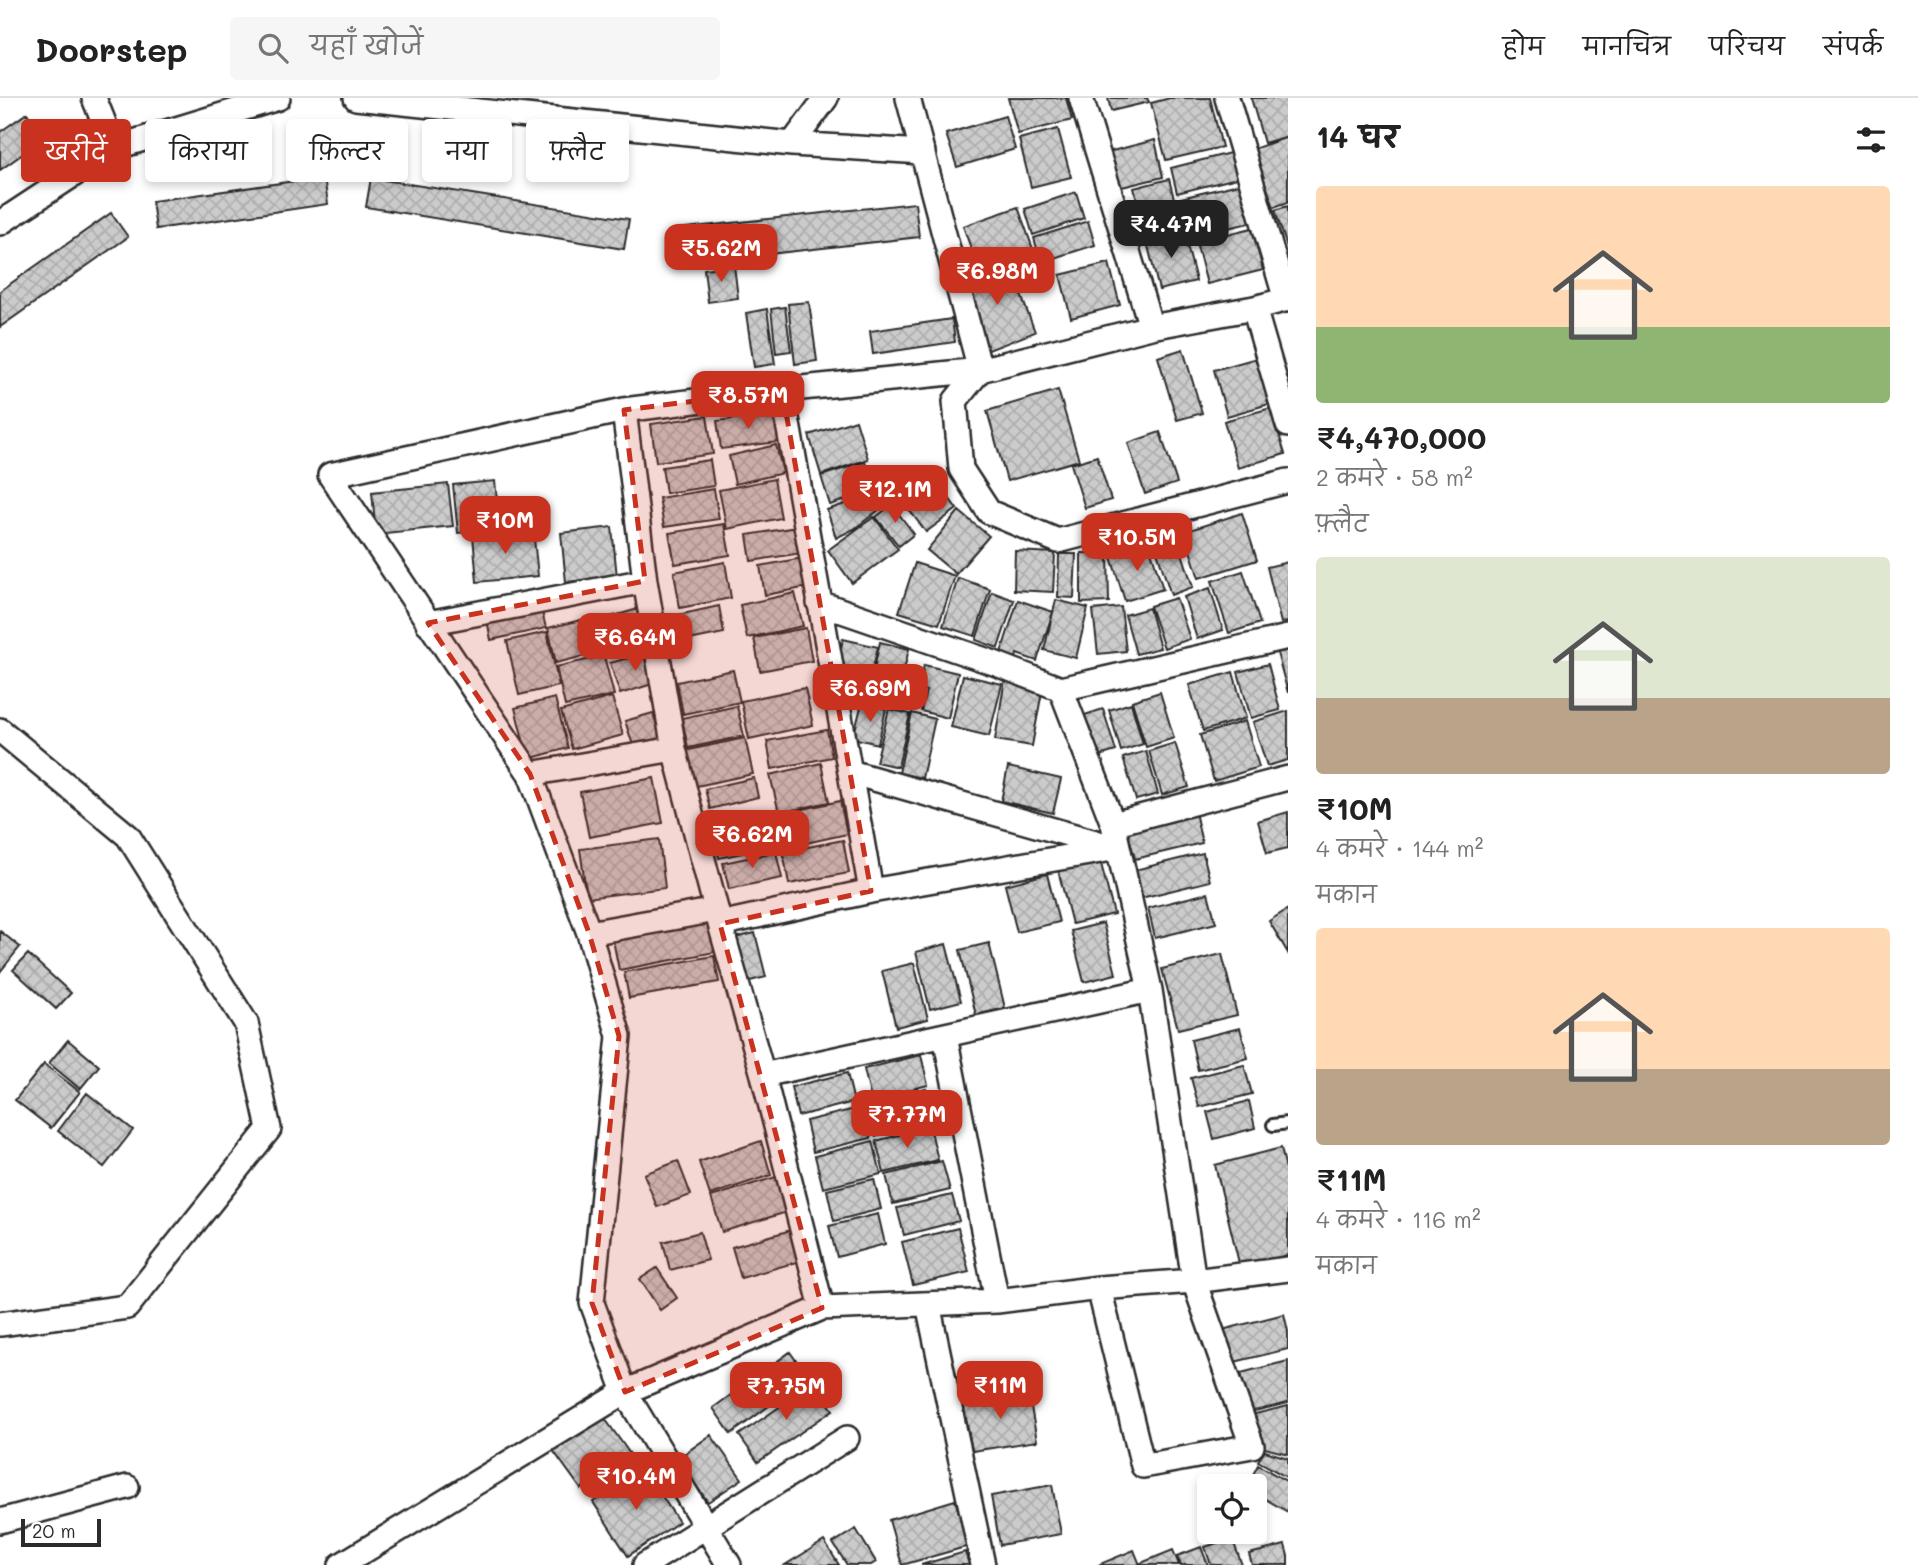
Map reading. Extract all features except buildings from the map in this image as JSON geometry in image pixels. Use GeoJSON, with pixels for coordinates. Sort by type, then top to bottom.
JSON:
{"type":"FeatureCollection","features":[{"type":"Feature","properties":{"kind":"street"},"geometry":{"type":"LineString","coordinates":[[94,98],[102,119]]}},
{"type":"Feature","properties":{"kind":"street"},"geometry":{"type":"LineString","coordinates":[[131,143],[278,98]]}},
{"type":"Feature","properties":{"kind":"street"},"geometry":{"type":"LineString","coordinates":[[356,98],[792,144],[923,152]]}},
{"type":"Feature","properties":{"kind":"street"},"geometry":{"type":"LineString","coordinates":[[792,144],[827,98]]}},
{"type":"Feature","properties":{"kind":"street"},"geometry":{"type":"LineString","coordinates":[[908,98],[980,370]]}},
{"type":"Feature","properties":{"kind":"street"},"geometry":{"type":"LineString","coordinates":[[1081,98],[1151,327]]}},
{"type":"Feature","properties":{"kind":"street"},"geometry":{"type":"LineString","coordinates":[[729,1565],[625,1392],[592,1303],[619,1036],[589,933],[530,774],[330,475],[624,410],[782,390],[980,370],[1151,327],[1287,300],[1227,98]]}},
{"type":"Feature","properties":{"kind":"street"},"geometry":{"type":"LineString","coordinates":[[0,223],[62,182]]}},
{"type":"Feature","properties":{"kind":"street"},"geometry":{"type":"LineString","coordinates":[[1254,308],[1288,425]]}},
{"type":"Feature","properties":{"kind":"street"},"geometry":{"type":"LineString","coordinates":[[980,370],[955,401],[961,469],[989,512],[1058,541],[1288,481]]}},
{"type":"Feature","properties":{"kind":"street"},"geometry":{"type":"LineString","coordinates":[[782,390],[871,891]]}},
{"type":"Feature","properties":{"kind":"street"},"geometry":{"type":"LineString","coordinates":[[624,410],[645,581],[674,749],[763,1075],[822,1308]]}},
{"type":"Feature","properties":{"kind":"street"},"geometry":{"type":"LineString","coordinates":[[428,623],[645,581]]}},
{"type":"Feature","properties":{"kind":"street"},"geometry":{"type":"LineString","coordinates":[[819,603],[1061,689],[1288,637]]}},
{"type":"Feature","properties":{"kind":"street"},"geometry":{"type":"LineString","coordinates":[[1061,689],[1113,824],[1150,990],[1194,1281],[1252,1446],[1143,1466],[1099,1288]]}},
{"type":"Feature","properties":{"kind":"street"},"geometry":{"type":"LineString","coordinates":[[0,730],[128,836],[246,1023],[269,1129],[127,1307],[0,1324]]}},
{"type":"Feature","properties":{"kind":"street"},"geometry":{"type":"LineString","coordinates":[[530,774],[674,749]]}},
{"type":"Feature","properties":{"kind":"street"},"geometry":{"type":"LineString","coordinates":[[850,772],[1118,848]]}},
{"type":"Feature","properties":{"kind":"street"},"geometry":{"type":"LineString","coordinates":[[1113,824],[1288,778]]}},
{"type":"Feature","properties":{"kind":"street"},"geometry":{"type":"LineString","coordinates":[[589,933],[718,917],[1118,848]]}},
{"type":"Feature","properties":{"kind":"street"},"geometry":{"type":"LineString","coordinates":[[763,1075],[1150,990]]}},
{"type":"Feature","properties":{"kind":"street"},"geometry":{"type":"LineString","coordinates":[[945,1036],[997,1301]]}},
{"type":"Feature","properties":{"kind":"street"},"geometry":{"type":"LineString","coordinates":[[341,1565],[625,1392],[822,1308],[997,1301],[1288,1269]]}},
{"type":"Feature","properties":{"kind":"street"},"geometry":{"type":"LineString","coordinates":[[928,1304],[983,1565]]}},
{"type":"Feature","properties":{"kind":"street"},"geometry":{"type":"LineString","coordinates":[[645,1565],[847,1438]]}},
{"type":"Feature","properties":{"kind":"street"},"geometry":{"type":"LineString","coordinates":[[0,1521],[127,1488]]}},
{"type":"Feature","properties":{"kind":"lane"},"geometry":{"type":"LineString","coordinates":[[1273,1125],[1288,1123]]}},
{"type":"Feature","properties":{"kind":"highlighted area"},"geometry":{"type":"Polygon","coordinates":[[[782,390],[871,891],[720,924],[822,1308],[625,1392],[592,1303],[619,1036],[589,933],[530,774],[428,623],[645,581],[624,410],[782,390]]]}}]}
